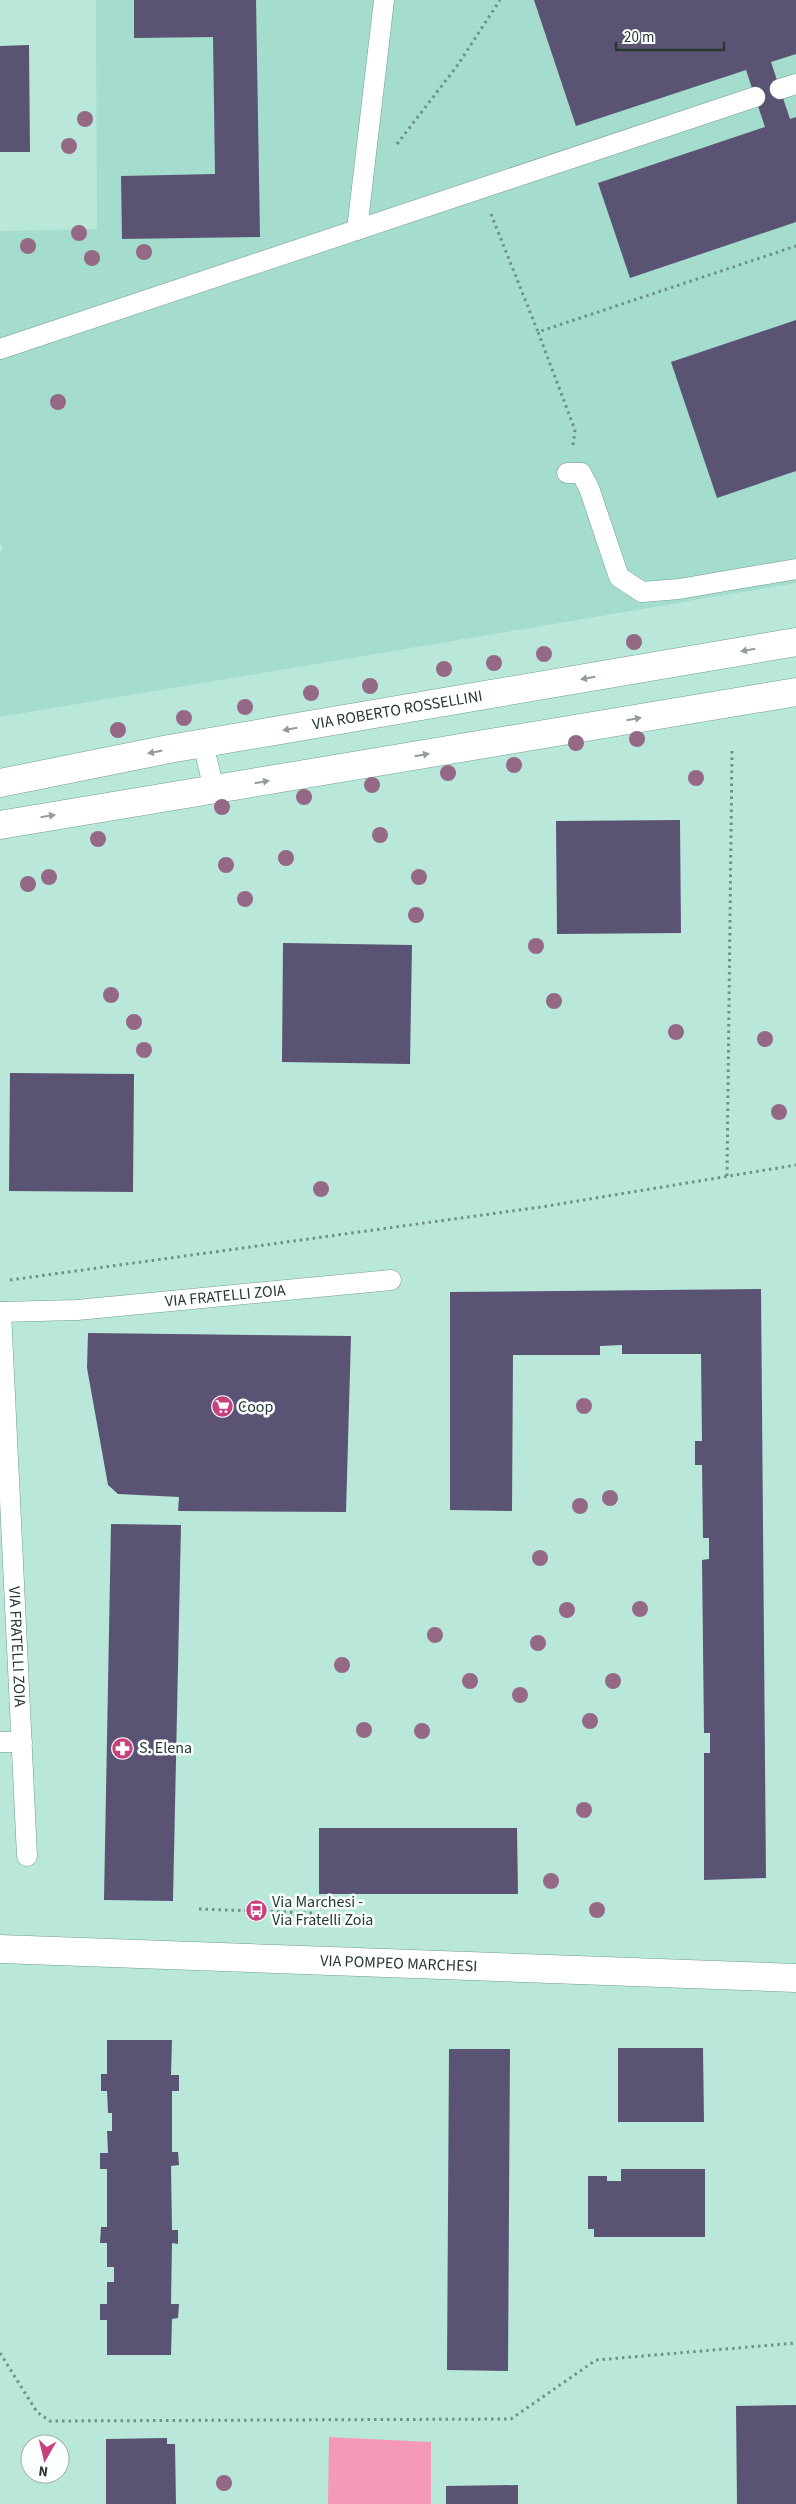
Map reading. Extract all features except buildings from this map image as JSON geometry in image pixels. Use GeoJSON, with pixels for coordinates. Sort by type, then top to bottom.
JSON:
{"type":"FeatureCollection","features":[{"type":"Feature","properties":{"kind":"street","name":"VIA ROBERTO ROSSELLINI"},"geometry":{"type":"LineString","coordinates":[[0,782],[203,743],[796,642]]}},
{"type":"Feature","properties":{"kind":"street"},"geometry":{"type":"LineString","coordinates":[[0,825],[796,692]]}},
{"type":"Feature","properties":{"kind":"street","name":"VIA POMPEO MARCHESI"},"geometry":{"type":"LineString","coordinates":[[0,1949],[796,1978]]}},
{"type":"Feature","properties":{"kind":"lane"},"geometry":{"type":"LineString","coordinates":[[357,230],[384,0]]}},
{"type":"Feature","properties":{"kind":"lane"},"geometry":{"type":"LineString","coordinates":[[0,349],[755,97]]}},
{"type":"Feature","properties":{"kind":"lane"},"geometry":{"type":"LineString","coordinates":[[567,473],[581,472],[589,488],[619,576],[642,592],[679,589],[796,569]]}},
{"type":"Feature","properties":{"kind":"lane"},"geometry":{"type":"LineString","coordinates":[[203,743],[214,790]]}},
{"type":"Feature","properties":{"kind":"lane","name":"VIA FRATELLI ZOIA"},"geometry":{"type":"LineString","coordinates":[[27,1856],[0,1312],[77,1310],[391,1280]]}},
{"type":"Feature","properties":{"kind":"lane"},"geometry":{"type":"LineString","coordinates":[[0,1742],[22,1742]]}},
{"type":"Feature","properties":{"kind":"path"},"geometry":{"type":"LineString","coordinates":[[362,184],[410,128],[457,66],[500,0]]}},
{"type":"Feature","properties":{"kind":"path"},"geometry":{"type":"LineString","coordinates":[[481,189],[576,430],[567,473]]}},
{"type":"Feature","properties":{"kind":"path"},"geometry":{"type":"LineString","coordinates":[[538,332],[796,246]]}},
{"type":"Feature","properties":{"kind":"path"},"geometry":{"type":"LineString","coordinates":[[727,1176],[732,750]]}},
{"type":"Feature","properties":{"kind":"path"},"geometry":{"type":"LineString","coordinates":[[0,1282],[541,1207],[796,1165]]}},
{"type":"Feature","properties":{"kind":"path"},"geometry":{"type":"LineString","coordinates":[[200,1909],[314,1913]]}},
{"type":"Feature","properties":{"kind":"path"},"geometry":{"type":"LineString","coordinates":[[0,2353],[37,2412],[50,2421],[511,2419],[596,2360],[796,2343]]}},
{"type":"Feature","properties":{"kind":"shaded area"},"geometry":{"type":"Polygon","coordinates":[[[96,0],[796,0],[796,583],[0,717],[0,551],[3,550],[0,541],[0,231],[97,229],[96,0]]]}},
{"type":"Feature","properties":{"kind":"shaded area"},"geometry":{"type":"Polygon","coordinates":[[[329,2437],[431,2442],[431,2504],[328,2504],[329,2437]]]}},
{"type":"Feature","properties":{"kind":"place","name":"Coop"},"geometry":{"type":"Point","coordinates":[222,1407]}},
{"type":"Feature","properties":{"kind":"place","name":"S. Elena"},"geometry":{"type":"Point","coordinates":[123,1748]}},
{"type":"Feature","properties":{"kind":"place","name":"Via Marchesi - Via Fratelli Zoia"},"geometry":{"type":"Point","coordinates":[256,1911]}}]}
